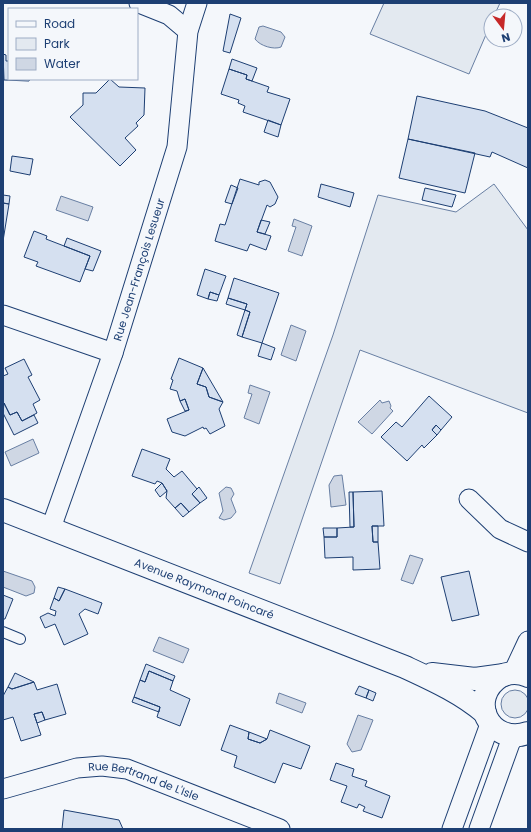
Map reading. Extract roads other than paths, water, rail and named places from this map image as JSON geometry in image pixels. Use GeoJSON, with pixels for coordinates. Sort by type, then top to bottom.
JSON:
{"type":"FeatureCollection","features":[{"type":"Feature","properties":{"kind":"main road","name":"Avenue Raymond Poincaré"},"geometry":{"type":"LineString","coordinates":[[3,510],[405,667],[454,691],[472,702],[497,730],[521,734]]}},
{"type":"Feature","properties":{"kind":"main road","name":"Avenue Raymond Poincaré"},"geometry":{"type":"LineString","coordinates":[[405,667],[455,678],[475,678],[520,674]]}},
{"type":"Feature","properties":{"kind":"main road"},"geometry":{"type":"LineString","coordinates":[[488,719],[483,702],[486,690],[494,681],[520,674]]}},
{"type":"Feature","properties":{"kind":"street"},"geometry":{"type":"LineString","coordinates":[[139,3],[169,15],[188,31]]}},
{"type":"Feature","properties":{"kind":"street","name":"Rue Jean-François Lesueur"},"geometry":{"type":"LineString","coordinates":[[51,528],[113,353],[177,147],[188,31],[197,3]]}},
{"type":"Feature","properties":{"kind":"street"},"geometry":{"type":"LineString","coordinates":[[3,315],[113,353]]}},
{"type":"Feature","properties":{"kind":"street"},"geometry":{"type":"LineString","coordinates":[[469,499],[500,529],[528,542]]}},
{"type":"Feature","properties":{"kind":"street"},"geometry":{"type":"LineString","coordinates":[[520,674],[528,641]]}},
{"type":"Feature","properties":{"kind":"street"},"geometry":{"type":"LineString","coordinates":[[452,829],[488,719]]}},
{"type":"Feature","properties":{"kind":"street"},"geometry":{"type":"LineString","coordinates":[[479,829],[510,743],[521,734]]}},
{"type":"Feature","properties":{"kind":"street","name":"Rue Bertrand de L'Isle"},"geometry":{"type":"LineString","coordinates":[[3,789],[77,768],[102,766],[127,769],[280,829]]}},
{"type":"Feature","properties":{"kind":"lane"},"geometry":{"type":"LineString","coordinates":[[3,632],[20,639]]}},
{"type":"Feature","properties":{"kind":"water"},"geometry":{"type":"Polygon","coordinates":[[[263,26],[281,32],[285,37],[281,47],[267,47],[260,44],[255,39],[259,27],[263,26]]]}},
{"type":"Feature","properties":{"kind":"water"},"geometry":{"type":"Polygon","coordinates":[[[61,196],[93,207],[88,221],[56,210],[61,196]]]}},
{"type":"Feature","properties":{"kind":"water"},"geometry":{"type":"Polygon","coordinates":[[[294,219],[312,226],[302,256],[288,251],[296,227],[292,226],[294,219]]]}},
{"type":"Feature","properties":{"kind":"water"},"geometry":{"type":"Polygon","coordinates":[[[291,325],[306,331],[296,361],[281,355],[291,325]]]}},
{"type":"Feature","properties":{"kind":"water"},"geometry":{"type":"Polygon","coordinates":[[[250,385],[270,392],[259,424],[244,418],[252,394],[248,393],[250,385]]]}},
{"type":"Feature","properties":{"kind":"water"},"geometry":{"type":"Polygon","coordinates":[[[380,400],[382,403],[389,401],[391,406],[390,408],[393,411],[372,434],[358,422],[380,400]]]}},
{"type":"Feature","properties":{"kind":"water"},"geometry":{"type":"Polygon","coordinates":[[[33,439],[39,453],[11,466],[5,452],[33,439]]]}},
{"type":"Feature","properties":{"kind":"water"},"geometry":{"type":"Polygon","coordinates":[[[342,475],[346,505],[331,507],[329,485],[334,476],[342,475]]]}},
{"type":"Feature","properties":{"kind":"water"},"geometry":{"type":"Polygon","coordinates":[[[226,487],[231,488],[234,494],[231,499],[236,512],[231,518],[224,520],[219,518],[223,511],[219,493],[226,487]]]}},
{"type":"Feature","properties":{"kind":"water"},"geometry":{"type":"Polygon","coordinates":[[[410,555],[423,559],[413,584],[401,580],[410,555]]]}},
{"type":"Feature","properties":{"kind":"water"},"geometry":{"type":"Polygon","coordinates":[[[3,571],[32,581],[35,587],[34,593],[26,596],[3,587],[3,571]]]}},
{"type":"Feature","properties":{"kind":"water"},"geometry":{"type":"Polygon","coordinates":[[[159,637],[189,649],[183,663],[153,651],[159,637]]]}},
{"type":"Feature","properties":{"kind":"water"},"geometry":{"type":"Polygon","coordinates":[[[279,693],[306,703],[302,713],[276,703],[279,693]]]}},
{"type":"Feature","properties":{"kind":"water"},"geometry":{"type":"Polygon","coordinates":[[[358,715],[373,720],[361,750],[352,752],[347,744],[358,715]]]}}]}
